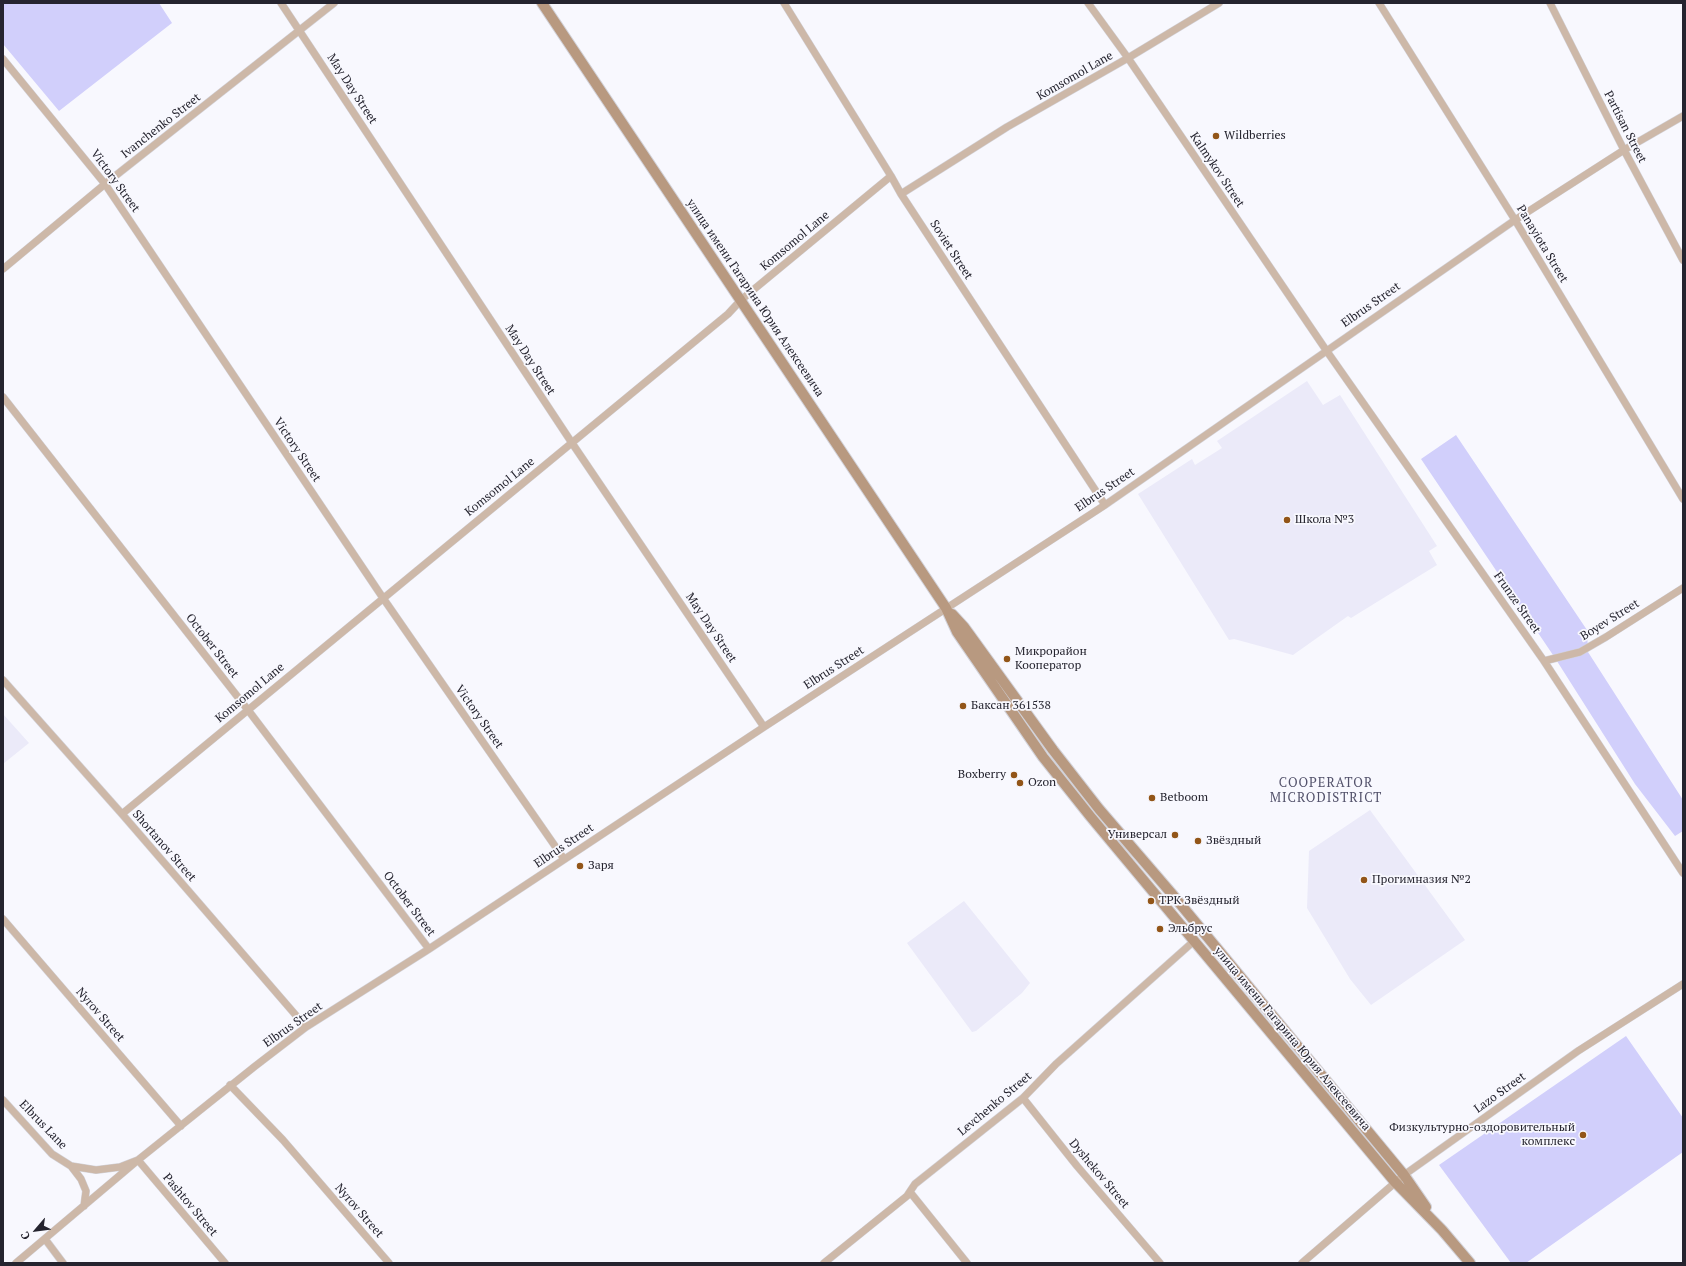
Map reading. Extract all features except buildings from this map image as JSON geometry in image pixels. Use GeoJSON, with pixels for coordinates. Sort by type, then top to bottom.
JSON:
{"type":"FeatureCollection","features":[{"type":"Feature","properties":{"kind":"street","name":"May Day Street"},"geometry":{"type":"LineString","coordinates":[[281,3],[572,443],[764,727]]}},
{"type":"Feature","properties":{"kind":"street","name":"Ivanchenko Street"},"geometry":{"type":"LineString","coordinates":[[3,269],[106,184],[334,3]]}},
{"type":"Feature","properties":{"kind":"street","name":"улица имени Гагарина Юрия Алексеевича"},"geometry":{"type":"LineString","coordinates":[[542,3],[946,608],[957,632],[1043,757],[1090,816],[1395,1182],[1442,1230],[1470,1263]]}},
{"type":"Feature","properties":{"kind":"street","name":"Soviet Street"},"geometry":{"type":"LineString","coordinates":[[784,3],[901,194],[1105,505]]}},
{"type":"Feature","properties":{"kind":"street","name":"Kalmykov Street"},"geometry":{"type":"LineString","coordinates":[[1088,3],[1128,58],[1326,350]]}},
{"type":"Feature","properties":{"kind":"street","name":"Komsomol Lane"},"geometry":{"type":"LineString","coordinates":[[901,194],[1008,127],[1128,58],[1219,3]]}},
{"type":"Feature","properties":{"kind":"street","name":"Panayiota Street"},"geometry":{"type":"LineString","coordinates":[[1379,3],[1515,220],[1683,499]]}},
{"type":"Feature","properties":{"kind":"street","name":"Partisan Street"},"geometry":{"type":"LineString","coordinates":[[1550,3],[1624,150],[1683,260]]}},
{"type":"Feature","properties":{"kind":"street","name":"Victory Street"},"geometry":{"type":"LineString","coordinates":[[3,59],[106,184],[383,598],[564,859]]}},
{"type":"Feature","properties":{"kind":"street","name":"Elbrus Street"},"geometry":{"type":"LineString","coordinates":[[16,1263],[230,1085],[306,1027],[429,949],[764,727],[1105,505],[1515,220],[1624,150],[1683,116]]}},
{"type":"Feature","properties":{"kind":"street","name":"Komsomol Lane"},"geometry":{"type":"LineString","coordinates":[[122,814],[728,314],[741,300],[891,176]]}},
{"type":"Feature","properties":{"kind":"street","name":"Frunze Street"},"geometry":{"type":"LineString","coordinates":[[1326,350],[1544,661],[1683,873]]}},
{"type":"Feature","properties":{"kind":"street","name":"October Street"},"geometry":{"type":"LineString","coordinates":[[3,397],[248,710],[429,949]]}},
{"type":"Feature","properties":{"kind":"street","name":"Boyev Street"},"geometry":{"type":"LineString","coordinates":[[1544,661],[1580,652],[1606,638],[1683,588]]}},
{"type":"Feature","properties":{"kind":"street","name":"улица имени Гагарина Юрия Алексеевича"},"geometry":{"type":"LineString","coordinates":[[946,608],[964,627],[1053,750],[1099,809],[1172,894],[1404,1175],[1442,1230]]}},
{"type":"Feature","properties":{"kind":"street","name":"Shortanov Street"},"geometry":{"type":"LineString","coordinates":[[3,680],[122,814],[306,1027]]}},
{"type":"Feature","properties":{"kind":"street","name":"Nyrov Street"},"geometry":{"type":"LineString","coordinates":[[3,919],[181,1126]]}},
{"type":"Feature","properties":{"kind":"street","name":"Levchenko Street"},"geometry":{"type":"LineString","coordinates":[[824,1263],[899,1203],[910,1192],[915,1184],[1023,1098],[1056,1064],[1194,941]]}},
{"type":"Feature","properties":{"kind":"street","name":"Lazo Street"},"geometry":{"type":"LineString","coordinates":[[1302,1263],[1404,1175],[1578,1051],[1683,984]]}},
{"type":"Feature","properties":{"kind":"street","name":"Nyrov Street"},"geometry":{"type":"LineString","coordinates":[[230,1085],[283,1140],[389,1263]]}},
{"type":"Feature","properties":{"kind":"street","name":"Dyshekov Street"},"geometry":{"type":"LineString","coordinates":[[1023,1098],[1077,1166],[1160,1263]]}},
{"type":"Feature","properties":{"kind":"street","name":"Elbrus Lane"},"geometry":{"type":"LineString","coordinates":[[3,1100],[52,1154],[71,1166],[96,1170],[120,1168],[138,1160]]}},
{"type":"Feature","properties":{"kind":"street","name":"Pashtov Street"},"geometry":{"type":"LineString","coordinates":[[138,1160],[225,1263]]}},
{"type":"Feature","properties":{"kind":"street"},"geometry":{"type":"LineString","coordinates":[[71,1166],[81,1179],[86,1191],[84,1206]]}},
{"type":"Feature","properties":{"kind":"street"},"geometry":{"type":"LineString","coordinates":[[910,1192],[967,1263]]}},
{"type":"Feature","properties":{"kind":"street"},"geometry":{"type":"LineString","coordinates":[[45,1239],[63,1263]]}},
{"type":"Feature","properties":{"kind":"shaded area"},"geometry":{"type":"Polygon","coordinates":[[[3,3],[159,3],[172,23],[59,111],[3,44],[3,3]]]}},
{"type":"Feature","properties":{"kind":"shaded area","name":"Школа №3"},"geometry":{"type":"Polygon","coordinates":[[[1307,381],[1323,405],[1340,395],[1437,546],[1429,551],[1437,565],[1351,618],[1348,616],[1293,655],[1234,639],[1229,640],[1138,494],[1192,459],[1195,465],[1222,448],[1217,441],[1307,381]]]}},
{"type":"Feature","properties":{"kind":"shaded area"},"geometry":{"type":"Polygon","coordinates":[[[1456,435],[1587,630],[1588,652],[1683,800],[1683,831],[1675,836],[1635,784],[1555,658],[1421,459],[1456,435]]]}},
{"type":"Feature","properties":{"kind":"shaded area"},"geometry":{"type":"Polygon","coordinates":[[[3,714],[29,743],[3,764],[3,714]]]}},
{"type":"Feature","properties":{"kind":"shaded area","name":"Прогимназия №2"},"geometry":{"type":"Polygon","coordinates":[[[1370,810],[1465,940],[1371,1005],[1350,979],[1307,908],[1309,851],[1370,810]]]}},
{"type":"Feature","properties":{"kind":"shaded area"},"geometry":{"type":"Polygon","coordinates":[[[964,901],[1030,983],[1022,993],[976,1031],[972,1032],[907,943],[964,901]]]}},
{"type":"Feature","properties":{"kind":"shaded area","name":"Физкультурно-оздоровительный комплекс"},"geometry":{"type":"Polygon","coordinates":[[[1626,1036],[1683,1118],[1683,1152],[1526,1263],[1511,1263],[1439,1165],[1626,1036]]]}},
{"type":"Feature","properties":{"kind":"place","name":"Wildberries"},"geometry":{"type":"Point","coordinates":[1216,136]}},
{"type":"Feature","properties":{"kind":"place","name":"Школа №3"},"geometry":{"type":"Point","coordinates":[1287,520]}},
{"type":"Feature","properties":{"kind":"place","name":"Микрорайон Кооператор"},"geometry":{"type":"Point","coordinates":[1007,659]}},
{"type":"Feature","properties":{"kind":"place","name":"Баксан 361538"},"geometry":{"type":"Point","coordinates":[963,706]}},
{"type":"Feature","properties":{"kind":"place","name":"Boxberry"},"geometry":{"type":"Point","coordinates":[1014,775]}},
{"type":"Feature","properties":{"kind":"place","name":"Ozon"},"geometry":{"type":"Point","coordinates":[1020,783]}},
{"type":"Feature","properties":{"kind":"place","name":"Betboom"},"geometry":{"type":"Point","coordinates":[1152,798]}},
{"type":"Feature","properties":{"kind":"place","name":"Универсал"},"geometry":{"type":"Point","coordinates":[1175,835]}},
{"type":"Feature","properties":{"kind":"place","name":"Звёздный"},"geometry":{"type":"Point","coordinates":[1198,841]}},
{"type":"Feature","properties":{"kind":"place","name":"Заря"},"geometry":{"type":"Point","coordinates":[580,866]}},
{"type":"Feature","properties":{"kind":"place","name":"Прогимназия №2"},"geometry":{"type":"Point","coordinates":[1364,880]}},
{"type":"Feature","properties":{"kind":"place","name":"ТРК Звёздный"},"geometry":{"type":"Point","coordinates":[1151,901]}},
{"type":"Feature","properties":{"kind":"place","name":"Эльбрус"},"geometry":{"type":"Point","coordinates":[1160,929]}},
{"type":"Feature","properties":{"kind":"place","name":"Физкультурно-оздоровительный комплекс"},"geometry":{"type":"Point","coordinates":[1583,1135]}},
{"type":"Feature","properties":{"kind":"district","name":"COOPERATOR MICRODISTRICT"},"geometry":{"type":"Point","coordinates":[1326,790]}}]}
